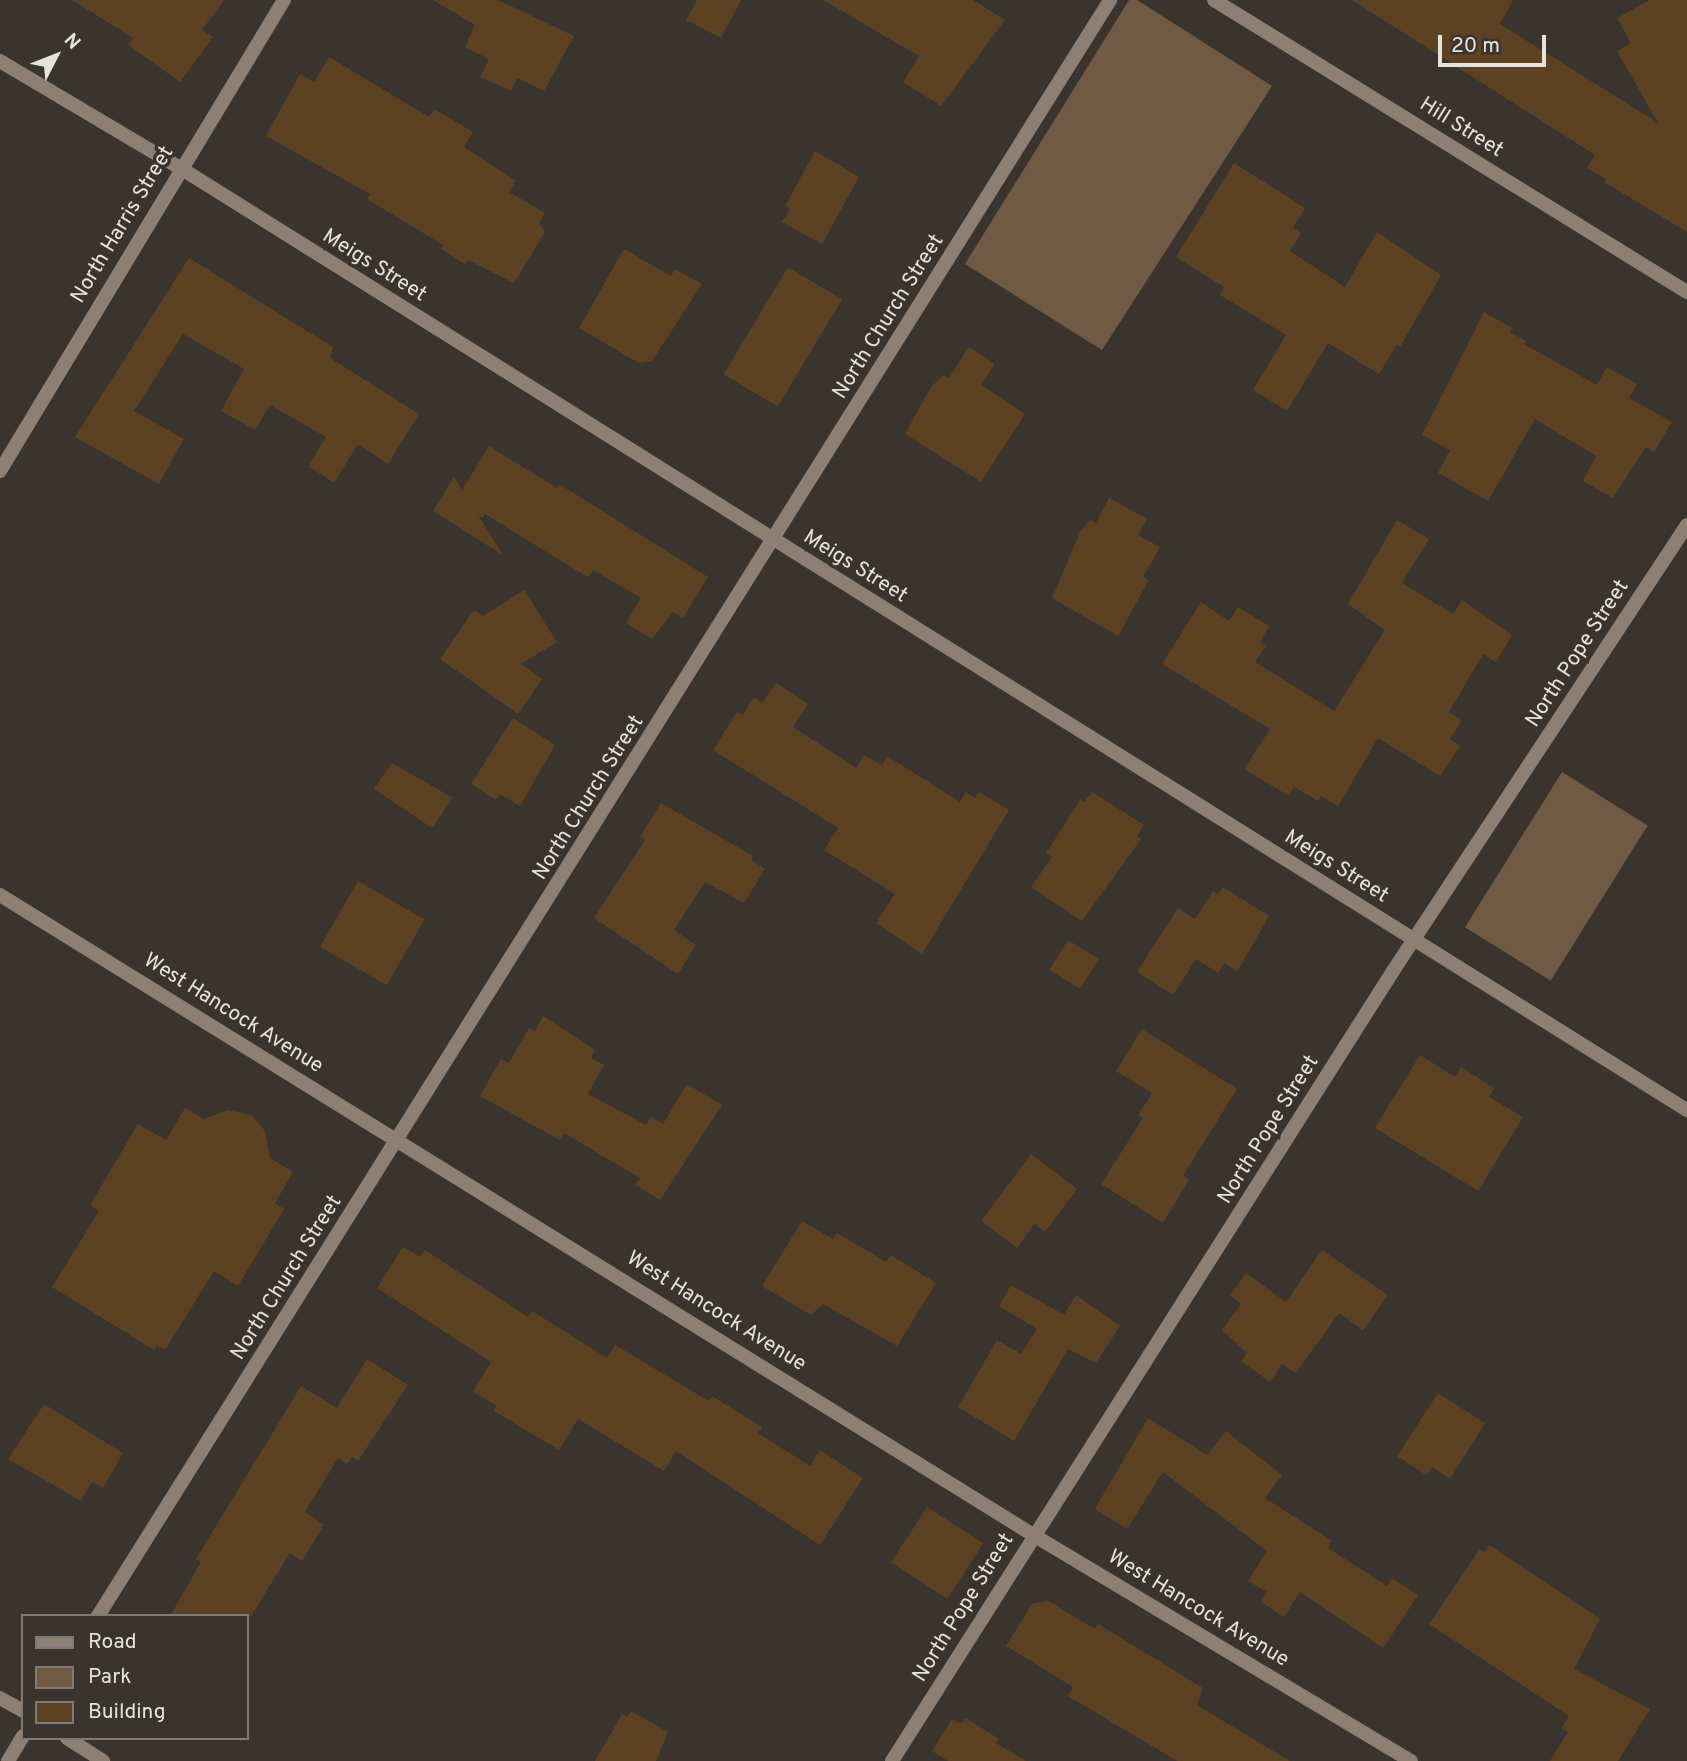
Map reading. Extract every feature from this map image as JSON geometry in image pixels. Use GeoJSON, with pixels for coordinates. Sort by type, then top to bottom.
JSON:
{"type":"FeatureCollection","features":[{"type":"Feature","properties":{"kind":"street","name":"North Harris Street"},"geometry":{"type":"LineString","coordinates":[[0,471],[284,0]]}},
{"type":"Feature","properties":{"kind":"street","name":"North Church Street"},"geometry":{"type":"LineString","coordinates":[[99,1614],[400,1140],[1110,0]]}},
{"type":"Feature","properties":{"kind":"street","name":"Hill Street"},"geometry":{"type":"LineString","coordinates":[[1214,0],[1687,292]]}},
{"type":"Feature","properties":{"kind":"street","name":"Meigs Street"},"geometry":{"type":"LineString","coordinates":[[0,61],[182,169],[774,542],[1687,1110]]}},
{"type":"Feature","properties":{"kind":"street","name":"North Pope Street"},"geometry":{"type":"LineString","coordinates":[[892,1761],[1415,940],[1687,525]]}},
{"type":"Feature","properties":{"kind":"street","name":"West Hancock Avenue"},"geometry":{"type":"LineString","coordinates":[[0,895],[400,1140],[1035,1536],[1411,1761]]}},
{"type":"Feature","properties":{"kind":"street"},"geometry":{"type":"LineString","coordinates":[[0,1698],[21,1710]]}},
{"type":"Feature","properties":{"kind":"street"},"geometry":{"type":"LineString","coordinates":[[8,1761],[21,1739]]}},
{"type":"Feature","properties":{"kind":"street"},"geometry":{"type":"LineString","coordinates":[[70,1740],[103,1761]]}},
{"type":"Feature","properties":{"kind":"green space"},"geometry":{"type":"Polygon","coordinates":[[[1129,0],[1137,0],[1272,86],[1102,350],[965,264],[1129,0]]]}},
{"type":"Feature","properties":{"kind":"green space"},"geometry":{"type":"Polygon","coordinates":[[[1562,772],[1648,826],[1551,981],[1465,927],[1562,772]]]}},
{"type":"Feature","properties":{"kind":"building"},"geometry":{"type":"Polygon","coordinates":[[[72,0],[224,0],[202,30],[213,37],[180,82],[128,45],[133,38],[72,0]]]}},
{"type":"Feature","properties":{"kind":"building"},"geometry":{"type":"Polygon","coordinates":[[[433,0],[498,0],[574,36],[544,91],[517,78],[511,91],[480,77],[489,59],[465,47],[475,25],[433,0]]]}},
{"type":"Feature","properties":{"kind":"building"},"geometry":{"type":"Polygon","coordinates":[[[697,0],[741,0],[721,38],[686,20],[697,0]]]}},
{"type":"Feature","properties":{"kind":"building"},"geometry":{"type":"Polygon","coordinates":[[[823,0],[973,0],[1005,20],[941,106],[903,82],[919,56],[823,0]]]}},
{"type":"Feature","properties":{"kind":"building"},"geometry":{"type":"Polygon","coordinates":[[[1352,0],[1513,0],[1500,24],[1658,123],[1617,51],[1631,43],[1617,18],[1650,0],[1687,0],[1687,232],[1604,182],[1606,179],[1587,168],[1595,155],[1352,0]]]}},
{"type":"Feature","properties":{"kind":"building"},"geometry":{"type":"Polygon","coordinates":[[[329,57],[429,117],[434,109],[473,132],[464,147],[516,181],[509,192],[545,213],[539,223],[545,232],[514,283],[468,260],[465,264],[441,249],[443,245],[367,199],[370,194],[266,136],[300,74],[314,82],[329,57]]]}},
{"type":"Feature","properties":{"kind":"building"},"geometry":{"type":"Polygon","coordinates":[[[815,151],[859,177],[822,244],[782,222],[790,209],[785,206],[815,151]]]}},
{"type":"Feature","properties":{"kind":"building"},"geometry":{"type":"Polygon","coordinates":[[[1234,163],[1305,208],[1293,228],[1301,233],[1290,251],[1345,287],[1377,232],[1441,275],[1400,347],[1397,344],[1379,374],[1328,343],[1287,411],[1253,390],[1286,335],[1220,295],[1224,287],[1176,257],[1234,163]]]}},
{"type":"Feature","properties":{"kind":"building"},"geometry":{"type":"Polygon","coordinates":[[[624,249],[671,276],[675,269],[702,284],[652,361],[639,363],[579,328],[624,249]]]}},
{"type":"Feature","properties":{"kind":"building"},"geometry":{"type":"Polygon","coordinates":[[[189,258],[333,347],[330,358],[419,414],[388,464],[358,444],[334,483],[308,466],[326,437],[270,405],[255,430],[221,411],[244,369],[183,334],[134,411],[184,439],[159,484],[75,437],[189,258]]]}},
{"type":"Feature","properties":{"kind":"building"},"geometry":{"type":"Polygon","coordinates":[[[788,267],[842,299],[778,407],[724,374],[788,267]]]}},
{"type":"Feature","properties":{"kind":"building"},"geometry":{"type":"Polygon","coordinates":[[[1484,312],[1512,328],[1510,332],[1526,341],[1524,344],[1597,385],[1607,367],[1637,384],[1629,398],[1672,422],[1654,452],[1646,447],[1613,498],[1583,481],[1596,456],[1535,419],[1488,501],[1438,473],[1450,450],[1422,435],[1484,312]]]}},
{"type":"Feature","properties":{"kind":"building"},"geometry":{"type":"Polygon","coordinates":[[[969,347],[995,364],[981,385],[1025,414],[981,482],[905,434],[931,387],[943,375],[949,378],[969,347]]]}},
{"type":"Feature","properties":{"kind":"building"},"geometry":{"type":"Polygon","coordinates":[[[489,446],[557,488],[559,484],[708,577],[683,618],[673,612],[652,639],[626,623],[641,598],[593,570],[589,577],[584,575],[485,514],[482,518],[478,515],[503,555],[433,511],[454,477],[462,490],[489,446]]]}},
{"type":"Feature","properties":{"kind":"building"},"geometry":{"type":"Polygon","coordinates":[[[1109,498],[1147,519],[1138,535],[1160,547],[1143,577],[1149,580],[1118,636],[1052,598],[1080,532],[1090,520],[1096,523],[1109,498]]]}},
{"type":"Feature","properties":{"kind":"building"},"geometry":{"type":"Polygon","coordinates":[[[1397,520],[1429,539],[1402,583],[1453,614],[1462,600],[1512,635],[1496,662],[1483,654],[1449,712],[1462,720],[1450,739],[1460,746],[1440,776],[1378,738],[1338,806],[1321,796],[1318,801],[1294,787],[1289,796],[1244,769],[1270,729],[1162,664],[1201,602],[1229,621],[1238,607],[1269,626],[1260,642],[1266,646],[1255,662],[1334,711],[1385,630],[1348,604],[1397,520]]]}},
{"type":"Feature","properties":{"kind":"building"},"geometry":{"type":"Polygon","coordinates":[[[524,590],[557,642],[521,664],[542,679],[518,714],[440,659],[474,610],[483,616],[524,590]]]}},
{"type":"Feature","properties":{"kind":"building"},"geometry":{"type":"Polygon","coordinates":[[[776,683],[808,704],[793,727],[856,768],[864,755],[882,765],[887,756],[960,802],[966,792],[975,798],[979,792],[1009,810],[922,954],[876,923],[895,894],[824,850],[838,828],[713,750],[737,712],[743,715],[754,697],[762,703],[776,683]]]}},
{"type":"Feature","properties":{"kind":"building"},"geometry":{"type":"Polygon","coordinates":[[[513,718],[555,745],[520,806],[500,794],[496,800],[471,784],[513,718]]]}},
{"type":"Feature","properties":{"kind":"building"},"geometry":{"type":"Polygon","coordinates":[[[392,763],[453,798],[432,828],[374,789],[392,763]]]}},
{"type":"Feature","properties":{"kind":"building"},"geometry":{"type":"Polygon","coordinates":[[[1092,792],[1144,825],[1137,836],[1141,839],[1082,921],[1031,887],[1052,857],[1046,853],[1081,799],[1084,802],[1092,792]]]}},
{"type":"Feature","properties":{"kind":"building"},"geometry":{"type":"Polygon","coordinates":[[[661,803],[753,856],[751,860],[765,869],[744,903],[705,882],[674,930],[696,945],[678,974],[594,918],[645,840],[640,837],[661,803]]]}},
{"type":"Feature","properties":{"kind":"building"},"geometry":{"type":"Polygon","coordinates":[[[358,881],[425,920],[387,985],[320,947],[358,881]]]}},
{"type":"Feature","properties":{"kind":"building"},"geometry":{"type":"Polygon","coordinates":[[[1223,887],[1269,916],[1237,972],[1225,963],[1218,973],[1196,959],[1173,995],[1137,972],[1178,908],[1195,919],[1213,891],[1218,894],[1223,887]]]}},
{"type":"Feature","properties":{"kind":"building"},"geometry":{"type":"Polygon","coordinates":[[[1068,940],[1099,959],[1080,989],[1049,970],[1068,940]]]}},
{"type":"Feature","properties":{"kind":"building"},"geometry":{"type":"Polygon","coordinates":[[[543,1016],[595,1050],[591,1058],[604,1065],[588,1094],[646,1125],[651,1116],[663,1124],[687,1084],[722,1105],[660,1200],[635,1185],[640,1178],[564,1133],[560,1140],[480,1096],[501,1059],[509,1063],[529,1028],[535,1031],[543,1016]]]}},
{"type":"Feature","properties":{"kind":"building"},"geometry":{"type":"Polygon","coordinates":[[[1142,1029],[1237,1089],[1183,1176],[1189,1180],[1163,1223],[1101,1184],[1143,1118],[1138,1115],[1152,1093],[1116,1071],[1142,1029]]]}},
{"type":"Feature","properties":{"kind":"building"},"geometry":{"type":"Polygon","coordinates":[[[1420,1055],[1455,1077],[1461,1067],[1494,1088],[1489,1097],[1523,1117],[1478,1191],[1375,1128],[1420,1055]]]}},
{"type":"Feature","properties":{"kind":"building"},"geometry":{"type":"Polygon","coordinates":[[[185,1108],[204,1119],[228,1110],[251,1115],[265,1131],[270,1158],[293,1172],[275,1203],[284,1209],[238,1286],[214,1271],[165,1350],[157,1345],[154,1350],[52,1287],[99,1211],[90,1205],[138,1124],[166,1140],[185,1108]]]}},
{"type":"Feature","properties":{"kind":"building"},"geometry":{"type":"Polygon","coordinates":[[[1031,1154],[1077,1189],[1045,1232],[1034,1224],[1017,1248],[981,1221],[1031,1154]]]}},
{"type":"Feature","properties":{"kind":"building"},"geometry":{"type":"Polygon","coordinates":[[[802,1221],[833,1239],[837,1233],[886,1262],[891,1255],[936,1283],[897,1346],[823,1304],[811,1315],[762,1286],[802,1221]]]}},
{"type":"Feature","properties":{"kind":"building"},"geometry":{"type":"Polygon","coordinates":[[[403,1247],[420,1257],[425,1250],[528,1317],[532,1311],[607,1358],[615,1345],[709,1401],[712,1396],[762,1427],[758,1433],[810,1466],[820,1450],[863,1478],[820,1545],[676,1451],[664,1471],[578,1419],[559,1450],[494,1411],[497,1406],[473,1392],[491,1362],[377,1288],[403,1247]]]}},
{"type":"Feature","properties":{"kind":"building"},"geometry":{"type":"Polygon","coordinates":[[[1322,1250],[1388,1295],[1363,1330],[1339,1313],[1296,1373],[1282,1364],[1270,1382],[1241,1361],[1247,1353],[1222,1330],[1241,1304],[1230,1296],[1246,1273],[1286,1302],[1322,1250]]]}},
{"type":"Feature","properties":{"kind":"building"},"geometry":{"type":"Polygon","coordinates":[[[1011,1285],[1064,1315],[1076,1295],[1120,1326],[1096,1363],[1068,1349],[1014,1441],[958,1407],[997,1340],[1021,1354],[1037,1329],[999,1306],[1011,1285]]]}},
{"type":"Feature","properties":{"kind":"building"},"geometry":{"type":"Polygon","coordinates":[[[367,1359],[408,1385],[358,1461],[352,1457],[347,1464],[338,1458],[305,1512],[324,1525],[302,1561],[290,1553],[251,1616],[171,1614],[201,1562],[196,1559],[301,1386],[337,1408],[367,1359]]]}},
{"type":"Feature","properties":{"kind":"building"},"geometry":{"type":"Polygon","coordinates":[[[1438,1393],[1485,1423],[1450,1479],[1432,1467],[1426,1475],[1397,1456],[1438,1393]]]}},
{"type":"Feature","properties":{"kind":"building"},"geometry":{"type":"Polygon","coordinates":[[[44,1404],[123,1453],[103,1488],[92,1482],[81,1501],[8,1459],[44,1404]]]}},
{"type":"Feature","properties":{"kind":"building"},"geometry":{"type":"Polygon","coordinates":[[[1148,1418],[1207,1455],[1226,1431],[1282,1475],[1265,1498],[1332,1541],[1328,1548],[1387,1586],[1392,1578],[1418,1595],[1383,1648],[1300,1592],[1284,1617],[1261,1602],[1267,1592],[1248,1581],[1267,1551],[1163,1472],[1127,1529],[1095,1509],[1148,1418]]]}},
{"type":"Feature","properties":{"kind":"building"},"geometry":{"type":"Polygon","coordinates":[[[927,1507],[983,1543],[947,1599],[891,1562],[927,1507]]]}},
{"type":"Feature","properties":{"kind":"building"},"geometry":{"type":"Polygon","coordinates":[[[1489,1545],[1600,1619],[1574,1669],[1650,1709],[1618,1761],[1550,1761],[1568,1732],[1561,1728],[1569,1716],[1429,1624],[1480,1549],[1485,1552],[1489,1545]]]}},
{"type":"Feature","properties":{"kind":"building"},"geometry":{"type":"Polygon","coordinates":[[[1048,1601],[1095,1629],[1098,1624],[1203,1688],[1197,1705],[1290,1761],[1177,1761],[1068,1696],[1073,1687],[1006,1646],[1033,1603],[1048,1601]]]}},
{"type":"Feature","properties":{"kind":"building"},"geometry":{"type":"Polygon","coordinates":[[[631,1711],[668,1732],[656,1761],[595,1761],[622,1714],[627,1717],[631,1711]]]}},
{"type":"Feature","properties":{"kind":"building"},"geometry":{"type":"Polygon","coordinates":[[[966,1718],[999,1739],[996,1743],[1026,1761],[948,1761],[932,1751],[952,1719],[961,1724],[966,1718]]]}}]}
